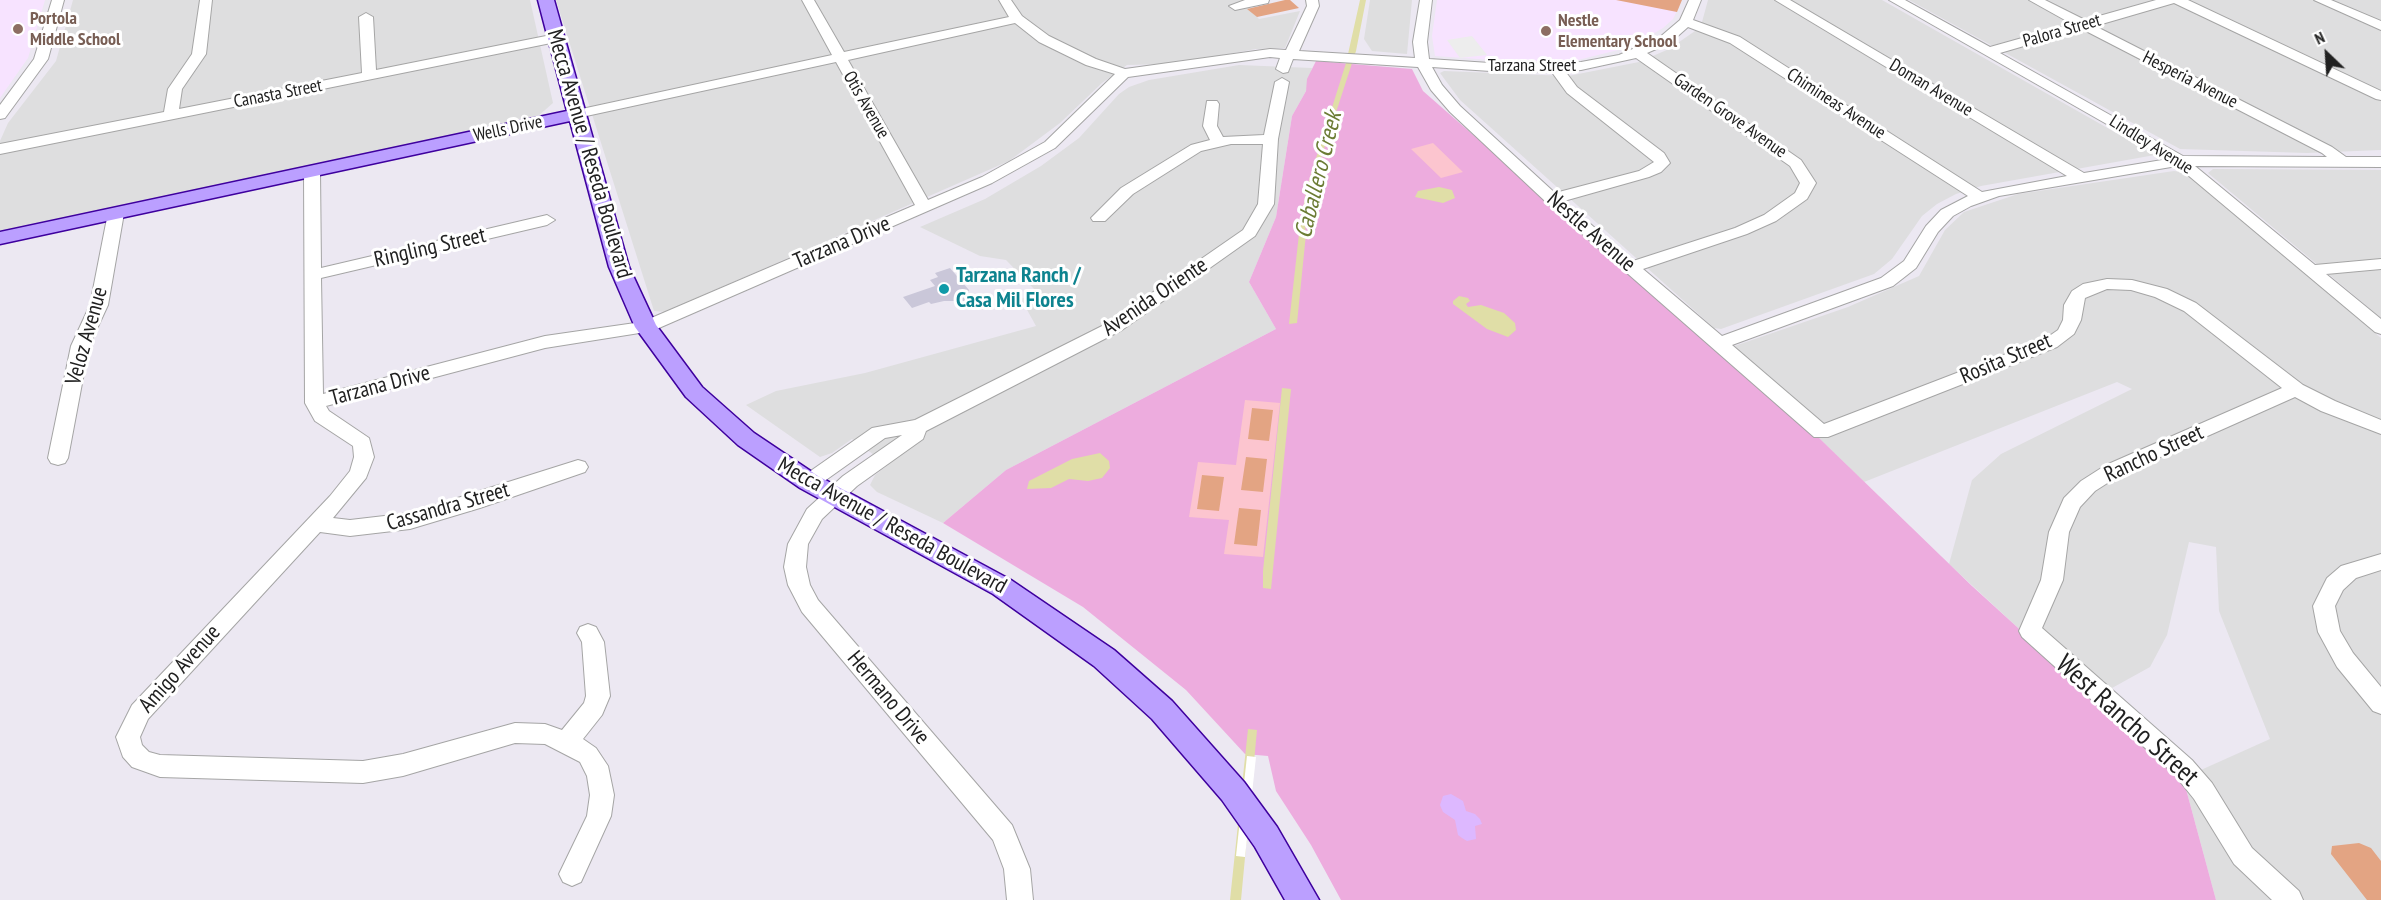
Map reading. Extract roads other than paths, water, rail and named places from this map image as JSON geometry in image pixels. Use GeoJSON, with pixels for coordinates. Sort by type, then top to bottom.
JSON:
{"type":"FeatureCollection","features":[{"type":"Feature","properties":{"kind":"main road","name":"Mecca Avenue / Reseda Boulevard"},"geometry":{"type":"LineString","coordinates":[[546,0],[619,267],[646,327],[672,366],[708,406],[746,440],[809,482],[1002,587],[1048,617],[1131,681],[1194,744],[1246,808],[1303,900]]}},
{"type":"Feature","properties":{"kind":"main road","name":"Wells Drive"},"geometry":{"type":"LineString","coordinates":[[0,238],[577,114]]}},
{"type":"Feature","properties":{"kind":"street"},"geometry":{"type":"LineString","coordinates":[[0,115],[41,59],[58,0]]}},
{"type":"Feature","properties":{"kind":"street"},"geometry":{"type":"LineString","coordinates":[[171,116],[175,89],[200,50],[206,0]]}},
{"type":"Feature","properties":{"kind":"street","name":"Otis Avenue"},"geometry":{"type":"LineString","coordinates":[[808,0],[920,201],[927,207]]}},
{"type":"Feature","properties":{"kind":"street"},"geometry":{"type":"LineString","coordinates":[[1005,0],[1017,19],[1065,50],[1115,72],[1155,71],[1255,54],[1291,53]]}},
{"type":"Feature","properties":{"kind":"street"},"geometry":{"type":"LineString","coordinates":[[1235,6],[1263,0]]}},
{"type":"Feature","properties":{"kind":"street","name":"Avenida Oriente"},"geometry":{"type":"LineString","coordinates":[[809,482],[879,433],[910,426],[917,427],[1116,326],[1249,233],[1266,204],[1271,139],[1289,76],[1285,60],[1291,53],[1313,6],[1312,0]]}},
{"type":"Feature","properties":{"kind":"street","name":"Nestle Avenue"},"geometry":{"type":"LineString","coordinates":[[1426,0],[1420,42],[1422,62],[1436,87],[1455,109],[1552,198],[1821,432]]}},
{"type":"Feature","properties":{"kind":"street","name":"Tarzana Street"},"geometry":{"type":"LineString","coordinates":[[1291,53],[1557,69],[1605,62],[1638,53],[1665,40],[1686,22],[1695,0]]}},
{"type":"Feature","properties":{"kind":"street","name":"Doman Avenue"},"geometry":{"type":"LineString","coordinates":[[1781,0],[2080,177]]}},
{"type":"Feature","properties":{"kind":"street","name":"Lindley Avenue"},"geometry":{"type":"LineString","coordinates":[[1895,0],[2182,161],[2381,328]]}},
{"type":"Feature","properties":{"kind":"street","name":"Hesperia Avenue"},"geometry":{"type":"LineString","coordinates":[[2035,0],[2327,150],[2344,163]]}},
{"type":"Feature","properties":{"kind":"street","name":"Palora Street"},"geometry":{"type":"LineString","coordinates":[[1989,52],[2170,0]]}},
{"type":"Feature","properties":{"kind":"street"},"geometry":{"type":"LineString","coordinates":[[2178,0],[2381,96]]}},
{"type":"Feature","properties":{"kind":"street"},"geometry":{"type":"LineString","coordinates":[[2320,0],[2381,27]]}},
{"type":"Feature","properties":{"kind":"street"},"geometry":{"type":"LineString","coordinates":[[366,17],[369,76]]}},
{"type":"Feature","properties":{"kind":"street","name":"Wells Drive"},"geometry":{"type":"LineString","coordinates":[[577,114],[1017,19]]}},
{"type":"Feature","properties":{"kind":"street","name":"Chimineas Avenue"},"geometry":{"type":"LineString","coordinates":[[1686,22],[1735,40],[1980,197]]}},
{"type":"Feature","properties":{"kind":"street","name":"Canasta Street"},"geometry":{"type":"LineString","coordinates":[[0,149],[556,38]]}},
{"type":"Feature","properties":{"kind":"street","name":"Garden Grove Avenue"},"geometry":{"type":"LineString","coordinates":[[1631,267],[1741,231],[1770,218],[1807,189],[1806,177],[1796,163],[1638,53]]}},
{"type":"Feature","properties":{"kind":"street"},"geometry":{"type":"LineString","coordinates":[[1552,198],[1644,174],[1656,169],[1662,163],[1659,156],[1572,90],[1557,69]]}},
{"type":"Feature","properties":{"kind":"street","name":"Tarzana Drive"},"geometry":{"type":"LineString","coordinates":[[314,403],[545,342],[646,327],[987,180],[1050,145],[1124,73]]}},
{"type":"Feature","properties":{"kind":"street"},"geometry":{"type":"LineString","coordinates":[[1212,104],[1210,126],[1218,141]]}},
{"type":"Feature","properties":{"kind":"street"},"geometry":{"type":"LineString","coordinates":[[1099,218],[1127,191],[1179,156],[1218,141],[1271,139]]}},
{"type":"Feature","properties":{"kind":"street"},"geometry":{"type":"LineString","coordinates":[[1719,344],[1887,282],[1910,264],[1932,229],[1947,213],[1980,197],[2080,177],[2182,161],[2381,162]]}},
{"type":"Feature","properties":{"kind":"street"},"geometry":{"type":"LineString","coordinates":[[312,171],[314,403]]}},
{"type":"Feature","properties":{"kind":"street","name":"Veloz Avenue"},"geometry":{"type":"LineString","coordinates":[[58,458],[80,346],[99,305],[116,213]]}},
{"type":"Feature","properties":{"kind":"street","name":"Ringling Street"},"geometry":{"type":"LineString","coordinates":[[312,275],[547,220]]}},
{"type":"Feature","properties":{"kind":"street"},"geometry":{"type":"LineString","coordinates":[[2313,270],[2381,264]]}},
{"type":"Feature","properties":{"kind":"street","name":"Rosita Street"},"geometry":{"type":"LineString","coordinates":[[1821,432],[2051,343],[2065,334],[2072,320],[2073,305],[2078,295],[2089,288],[2107,284],[2132,285],[2161,293],[2190,307],[2296,389],[2328,406],[2381,427]]}},
{"type":"Feature","properties":{"kind":"street","name":"Rancho Street"},"geometry":{"type":"LineString","coordinates":[[2030,627],[2052,580],[2059,532],[2071,503],[2088,486],[2113,470],[2296,389]]}},
{"type":"Feature","properties":{"kind":"street","name":"Amigo Avenue"},"geometry":{"type":"LineString","coordinates":[[314,403],[322,416],[362,443],[364,457],[359,473],[316,524],[140,712],[128,737],[131,750],[141,760],[160,766],[363,772],[404,765],[484,740],[515,733],[545,734],[567,742],[588,755],[599,774],[602,795],[599,816],[573,874]]}},
{"type":"Feature","properties":{"kind":"street","name":"Avenida Oriente"},"geometry":{"type":"LineString","coordinates":[[832,495],[916,434],[917,427]]}},
{"type":"Feature","properties":{"kind":"street","name":"Cassandra Street"},"geometry":{"type":"LineString","coordinates":[[316,524],[350,528],[410,521],[473,503],[578,467]]}},
{"type":"Feature","properties":{"kind":"street","name":"Hermano Drive"},"geometry":{"type":"LineString","coordinates":[[832,495],[814,514],[798,544],[795,567],[799,585],[810,606],[1002,833],[1017,869],[1020,900]]}},
{"type":"Feature","properties":{"kind":"street"},"geometry":{"type":"LineString","coordinates":[[2381,562],[2349,572],[2335,584],[2324,606],[2329,632],[2345,660],[2381,704]]}},
{"type":"Feature","properties":{"kind":"street","name":"West Rancho Street"},"geometry":{"type":"LineString","coordinates":[[2030,627],[2033,636],[2183,767],[2203,790],[2243,856],[2290,900]]}},
{"type":"Feature","properties":{"kind":"street"},"geometry":{"type":"LineString","coordinates":[[567,742],[594,708],[598,696],[593,642],[588,633]]}},
{"type":"Feature","properties":{"kind":"waterway","name":"Caballero Creek"},"geometry":{"type":"LineString","coordinates":[[1302,230],[1305,211]]}},
{"type":"Feature","properties":{"kind":"place","name":"Portola Middle School"},"geometry":{"type":"Point","coordinates":[18,29]}},
{"type":"Feature","properties":{"kind":"place","name":"Nestle Elementary School"},"geometry":{"type":"Point","coordinates":[1546,31]}},
{"type":"Feature","properties":{"kind":"place","name":"Tarzana Ranch / Casa Mil Flores"},"geometry":{"type":"Point","coordinates":[944,289]}}]}
